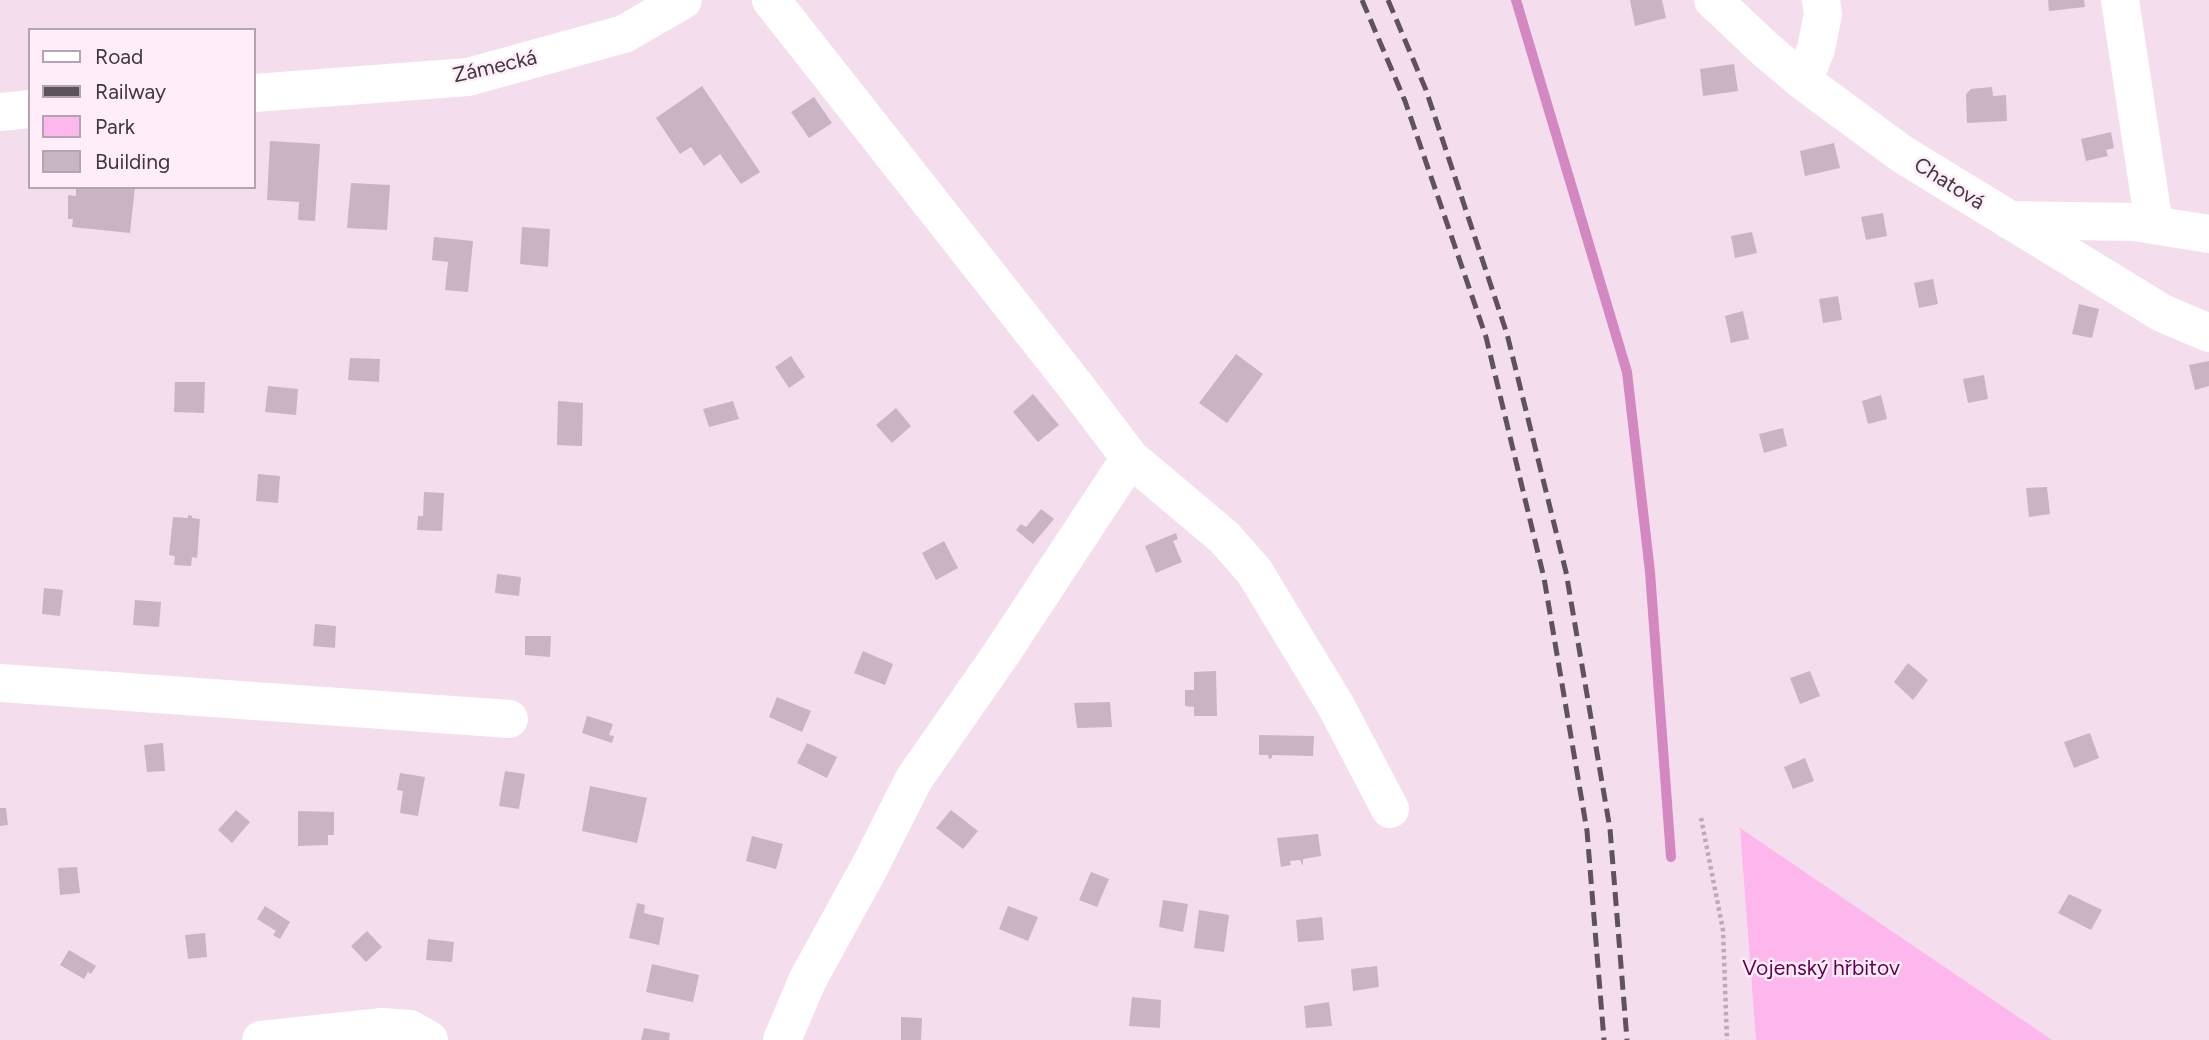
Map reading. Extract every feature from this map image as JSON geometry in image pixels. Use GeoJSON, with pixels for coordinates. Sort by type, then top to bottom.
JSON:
{"type":"FeatureCollection","features":[{"type":"Feature","properties":{"kind":"street","name":"Zámecká"},"geometry":{"type":"LineString","coordinates":[[256,93],[468,76],[624,34],[682,0]]}},
{"type":"Feature","properties":{"kind":"street"},"geometry":{"type":"LineString","coordinates":[[771,0],[1130,458],[1224,537],[1254,571],[1336,706],[1391,809]]}},
{"type":"Feature","properties":{"kind":"street","name":"Chatová"},"geometry":{"type":"LineString","coordinates":[[1713,0],[1803,81],[1902,154],[2162,313],[2209,333]]}},
{"type":"Feature","properties":{"kind":"street"},"geometry":{"type":"LineString","coordinates":[[1803,81],[1816,49],[1823,14],[1821,0]]}},
{"type":"Feature","properties":{"kind":"street"},"geometry":{"type":"LineString","coordinates":[[2120,0],[2154,225]]}},
{"type":"Feature","properties":{"kind":"street"},"geometry":{"type":"LineString","coordinates":[[0,111],[28,109]]}},
{"type":"Feature","properties":{"kind":"street"},"geometry":{"type":"LineString","coordinates":[[2008,220],[2134,222],[2209,234]]}},
{"type":"Feature","properties":{"kind":"street"},"geometry":{"type":"LineString","coordinates":[[782,1040],[808,979],[914,779],[1001,654],[1130,458]]}},
{"type":"Feature","properties":{"kind":"street"},"geometry":{"type":"LineString","coordinates":[[0,683],[509,719]]}},
{"type":"Feature","properties":{"kind":"street"},"geometry":{"type":"LineString","coordinates":[[261,1040],[382,1027],[410,1029],[429,1040]]}},
{"type":"Feature","properties":{"kind":"path"},"geometry":{"type":"LineString","coordinates":[[1701,818],[1723,930],[1727,1040]]}},
{"type":"Feature","properties":{"kind":"green space","name":"Vojenský hřbitov"},"geometry":{"type":"Polygon","coordinates":[[[1740,828],[2052,1040],[1756,1040],[1740,828]]]}},
{"type":"Feature","properties":{"kind":"building"},"geometry":{"type":"Polygon","coordinates":[[[1630,0],[1662,0],[1666,18],[1635,26],[1630,0]]]}},
{"type":"Feature","properties":{"kind":"building"},"geometry":{"type":"Polygon","coordinates":[[[2048,0],[2084,0],[2085,7],[2049,11],[2048,0]]]}},
{"type":"Feature","properties":{"kind":"building"},"geometry":{"type":"Polygon","coordinates":[[[1734,64],[1738,91],[1703,96],[1700,69],[1734,64]]]}},
{"type":"Feature","properties":{"kind":"building"},"geometry":{"type":"Polygon","coordinates":[[[702,86],[760,172],[741,184],[720,154],[704,166],[691,147],[680,154],[656,118],[702,86]]]}},
{"type":"Feature","properties":{"kind":"building"},"geometry":{"type":"Polygon","coordinates":[[[1992,87],[1993,96],[2006,95],[2007,121],[1967,123],[1966,94],[1971,89],[1992,87]]]}},
{"type":"Feature","properties":{"kind":"building"},"geometry":{"type":"Polygon","coordinates":[[[814,97],[832,123],[809,138],[791,112],[814,97]]]}},
{"type":"Feature","properties":{"kind":"building"},"geometry":{"type":"Polygon","coordinates":[[[2111,132],[2114,148],[2106,150],[2108,156],[2086,161],[2081,139],[2111,132]]]}},
{"type":"Feature","properties":{"kind":"building"},"geometry":{"type":"Polygon","coordinates":[[[270,141],[320,144],[315,221],[298,220],[299,202],[267,200],[270,141]]]}},
{"type":"Feature","properties":{"kind":"building"},"geometry":{"type":"Polygon","coordinates":[[[1834,143],[1840,168],[1805,176],[1800,151],[1834,143]]]}},
{"type":"Feature","properties":{"kind":"building"},"geometry":{"type":"Polygon","coordinates":[[[351,183],[390,185],[387,230],[347,228],[351,183]]]}},
{"type":"Feature","properties":{"kind":"building"},"geometry":{"type":"Polygon","coordinates":[[[76,189],[135,189],[130,233],[72,227],[73,219],[68,219],[68,195],[76,196],[76,189]]]}},
{"type":"Feature","properties":{"kind":"building"},"geometry":{"type":"Polygon","coordinates":[[[1883,213],[1887,236],[1866,240],[1861,217],[1883,213]]]}},
{"type":"Feature","properties":{"kind":"building"},"geometry":{"type":"Polygon","coordinates":[[[522,227],[550,229],[548,267],[520,264],[522,227]]]}},
{"type":"Feature","properties":{"kind":"building"},"geometry":{"type":"Polygon","coordinates":[[[1752,232],[1757,253],[1735,258],[1731,236],[1752,232]]]}},
{"type":"Feature","properties":{"kind":"building"},"geometry":{"type":"Polygon","coordinates":[[[434,237],[473,241],[468,292],[445,290],[448,262],[432,260],[434,237]]]}},
{"type":"Feature","properties":{"kind":"building"},"geometry":{"type":"Polygon","coordinates":[[[1933,279],[1938,304],[1919,308],[1914,283],[1933,279]]]}},
{"type":"Feature","properties":{"kind":"building"},"geometry":{"type":"Polygon","coordinates":[[[1838,296],[1842,320],[1823,323],[1819,299],[1838,296]]]}},
{"type":"Feature","properties":{"kind":"building"},"geometry":{"type":"Polygon","coordinates":[[[2079,304],[2099,309],[2092,338],[2072,334],[2079,304]]]}},
{"type":"Feature","properties":{"kind":"building"},"geometry":{"type":"Polygon","coordinates":[[[1743,311],[1749,339],[1731,343],[1725,316],[1743,311]]]}},
{"type":"Feature","properties":{"kind":"building"},"geometry":{"type":"Polygon","coordinates":[[[1236,354],[1263,374],[1227,423],[1199,403],[1236,354]]]}},
{"type":"Feature","properties":{"kind":"building"},"geometry":{"type":"Polygon","coordinates":[[[791,356],[805,377],[789,388],[775,367],[791,356]]]}},
{"type":"Feature","properties":{"kind":"building"},"geometry":{"type":"Polygon","coordinates":[[[350,358],[380,359],[379,382],[348,380],[350,358]]]}},
{"type":"Feature","properties":{"kind":"building"},"geometry":{"type":"Polygon","coordinates":[[[2209,361],[2209,386],[2195,390],[2189,365],[2209,361]]]}},
{"type":"Feature","properties":{"kind":"building"},"geometry":{"type":"Polygon","coordinates":[[[1984,375],[1988,399],[1968,403],[1963,379],[1984,375]]]}},
{"type":"Feature","properties":{"kind":"building"},"geometry":{"type":"Polygon","coordinates":[[[175,382],[205,382],[204,413],[174,412],[175,382]]]}},
{"type":"Feature","properties":{"kind":"building"},"geometry":{"type":"Polygon","coordinates":[[[268,386],[298,389],[296,415],[265,412],[268,386]]]}},
{"type":"Feature","properties":{"kind":"building"},"geometry":{"type":"Polygon","coordinates":[[[1033,394],[1059,425],[1038,442],[1013,412],[1033,394]]]}},
{"type":"Feature","properties":{"kind":"building"},"geometry":{"type":"Polygon","coordinates":[[[1881,395],[1887,419],[1868,424],[1862,401],[1881,395]]]}},
{"type":"Feature","properties":{"kind":"building"},"geometry":{"type":"Polygon","coordinates":[[[558,401],[583,403],[582,446],[557,445],[558,401]]]}},
{"type":"Feature","properties":{"kind":"building"},"geometry":{"type":"Polygon","coordinates":[[[733,401],[739,419],[709,427],[703,409],[733,401]]]}},
{"type":"Feature","properties":{"kind":"building"},"geometry":{"type":"Polygon","coordinates":[[[896,408],[911,426],[892,443],[876,425],[896,408]]]}},
{"type":"Feature","properties":{"kind":"building"},"geometry":{"type":"Polygon","coordinates":[[[1783,428],[1787,446],[1764,453],[1759,434],[1783,428]]]}},
{"type":"Feature","properties":{"kind":"building"},"geometry":{"type":"Polygon","coordinates":[[[258,474],[280,476],[278,503],[256,501],[258,474]]]}},
{"type":"Feature","properties":{"kind":"building"},"geometry":{"type":"Polygon","coordinates":[[[2047,487],[2050,514],[2029,517],[2026,488],[2047,487]]]}},
{"type":"Feature","properties":{"kind":"building"},"geometry":{"type":"Polygon","coordinates":[[[424,492],[444,493],[442,531],[417,530],[418,516],[423,516],[424,492]]]}},
{"type":"Feature","properties":{"kind":"building"},"geometry":{"type":"Polygon","coordinates":[[[1041,509],[1054,519],[1033,544],[1016,530],[1021,524],[1026,527],[1041,509]]]}},
{"type":"Feature","properties":{"kind":"building"},"geometry":{"type":"Polygon","coordinates":[[[188,515],[200,519],[197,558],[192,557],[191,566],[174,565],[175,556],[169,555],[173,517],[188,518],[188,515]]]}},
{"type":"Feature","properties":{"kind":"building"},"geometry":{"type":"Polygon","coordinates":[[[1176,533],[1178,539],[1173,541],[1182,562],[1156,573],[1145,546],[1176,533]]]}},
{"type":"Feature","properties":{"kind":"building"},"geometry":{"type":"Polygon","coordinates":[[[944,541],[958,568],[936,580],[922,553],[944,541]]]}},
{"type":"Feature","properties":{"kind":"building"},"geometry":{"type":"Polygon","coordinates":[[[497,574],[521,577],[519,596],[495,593],[497,574]]]}},
{"type":"Feature","properties":{"kind":"building"},"geometry":{"type":"Polygon","coordinates":[[[44,588],[63,590],[60,616],[42,614],[44,588]]]}},
{"type":"Feature","properties":{"kind":"building"},"geometry":{"type":"Polygon","coordinates":[[[135,600],[161,602],[159,627],[133,625],[135,600]]]}},
{"type":"Feature","properties":{"kind":"building"},"geometry":{"type":"Polygon","coordinates":[[[315,624],[336,626],[335,648],[313,646],[315,624]]]}},
{"type":"Feature","properties":{"kind":"building"},"geometry":{"type":"Polygon","coordinates":[[[525,636],[551,636],[550,657],[525,655],[525,636]]]}},
{"type":"Feature","properties":{"kind":"building"},"geometry":{"type":"Polygon","coordinates":[[[863,651],[893,664],[885,685],[854,673],[863,651]]]}},
{"type":"Feature","properties":{"kind":"building"},"geometry":{"type":"Polygon","coordinates":[[[1908,663],[1928,680],[1913,700],[1894,682],[1908,663]]]}},
{"type":"Feature","properties":{"kind":"building"},"geometry":{"type":"Polygon","coordinates":[[[1216,671],[1217,716],[1194,716],[1194,707],[1185,706],[1185,690],[1194,690],[1194,672],[1216,671]]]}},
{"type":"Feature","properties":{"kind":"building"},"geometry":{"type":"Polygon","coordinates":[[[1810,671],[1820,696],[1800,704],[1790,678],[1810,671]]]}},
{"type":"Feature","properties":{"kind":"building"},"geometry":{"type":"Polygon","coordinates":[[[777,697],[811,711],[802,732],[769,717],[777,697]]]}},
{"type":"Feature","properties":{"kind":"building"},"geometry":{"type":"Polygon","coordinates":[[[1110,702],[1112,727],[1077,728],[1074,703],[1110,702]]]}},
{"type":"Feature","properties":{"kind":"building"},"geometry":{"type":"Polygon","coordinates":[[[587,716],[613,724],[609,735],[614,736],[612,743],[582,733],[587,716]]]}},
{"type":"Feature","properties":{"kind":"building"},"geometry":{"type":"Polygon","coordinates":[[[2090,733],[2099,758],[2074,768],[2064,742],[2090,733]]]}},
{"type":"Feature","properties":{"kind":"building"},"geometry":{"type":"Polygon","coordinates":[[[1259,735],[1314,736],[1313,756],[1272,755],[1269,759],[1268,755],[1259,755],[1259,735]]]}},
{"type":"Feature","properties":{"kind":"building"},"geometry":{"type":"Polygon","coordinates":[[[163,743],[165,771],[147,772],[144,745],[163,743]]]}},
{"type":"Feature","properties":{"kind":"building"},"geometry":{"type":"Polygon","coordinates":[[[807,743],[837,757],[827,778],[797,763],[807,743]]]}},
{"type":"Feature","properties":{"kind":"building"},"geometry":{"type":"Polygon","coordinates":[[[1805,758],[1814,781],[1793,789],[1784,767],[1805,758]]]}},
{"type":"Feature","properties":{"kind":"building"},"geometry":{"type":"Polygon","coordinates":[[[505,771],[525,774],[519,809],[499,806],[505,771]]]}},
{"type":"Feature","properties":{"kind":"building"},"geometry":{"type":"Polygon","coordinates":[[[400,773],[425,777],[418,816],[400,813],[403,791],[397,790],[400,773]]]}},
{"type":"Feature","properties":{"kind":"building"},"geometry":{"type":"Polygon","coordinates":[[[590,786],[647,798],[637,843],[582,831],[590,786]]]}},
{"type":"Feature","properties":{"kind":"building"},"geometry":{"type":"Polygon","coordinates":[[[0,808],[6,808],[8,825],[0,826],[0,808]]]}},
{"type":"Feature","properties":{"kind":"building"},"geometry":{"type":"Polygon","coordinates":[[[236,810],[250,822],[232,843],[218,830],[236,810]]]}},
{"type":"Feature","properties":{"kind":"building"},"geometry":{"type":"Polygon","coordinates":[[[951,810],[978,831],[963,849],[936,828],[951,810]]]}},
{"type":"Feature","properties":{"kind":"building"},"geometry":{"type":"Polygon","coordinates":[[[298,811],[334,812],[334,835],[328,835],[328,845],[298,846],[298,811]]]}},
{"type":"Feature","properties":{"kind":"building"},"geometry":{"type":"Polygon","coordinates":[[[1318,834],[1321,856],[1303,859],[1303,866],[1300,860],[1290,861],[1291,865],[1281,867],[1277,838],[1318,834]]]}},
{"type":"Feature","properties":{"kind":"building"},"geometry":{"type":"Polygon","coordinates":[[[752,836],[783,844],[776,869],[746,861],[752,836]]]}},
{"type":"Feature","properties":{"kind":"building"},"geometry":{"type":"Polygon","coordinates":[[[77,867],[80,893],[60,895],[58,868],[77,867]]]}},
{"type":"Feature","properties":{"kind":"building"},"geometry":{"type":"Polygon","coordinates":[[[1091,872],[1109,879],[1097,907],[1079,900],[1091,872]]]}},
{"type":"Feature","properties":{"kind":"building"},"geometry":{"type":"Polygon","coordinates":[[[2069,894],[2102,910],[2091,930],[2058,913],[2069,894]]]}},
{"type":"Feature","properties":{"kind":"building"},"geometry":{"type":"Polygon","coordinates":[[[1163,900],[1188,904],[1183,932],[1159,927],[1163,900]]]}},
{"type":"Feature","properties":{"kind":"building"},"geometry":{"type":"Polygon","coordinates":[[[637,903],[645,905],[644,913],[664,918],[659,945],[629,938],[637,903]]]}},
{"type":"Feature","properties":{"kind":"building"},"geometry":{"type":"Polygon","coordinates":[[[265,906],[290,922],[280,939],[273,935],[276,931],[257,919],[265,906]]]}},
{"type":"Feature","properties":{"kind":"building"},"geometry":{"type":"Polygon","coordinates":[[[1008,906],[1038,917],[1028,941],[999,929],[1008,906]]]}},
{"type":"Feature","properties":{"kind":"building"},"geometry":{"type":"Polygon","coordinates":[[[1199,910],[1229,915],[1224,952],[1194,948],[1199,910]]]}},
{"type":"Feature","properties":{"kind":"building"},"geometry":{"type":"Polygon","coordinates":[[[1322,917],[1324,940],[1298,942],[1296,920],[1322,917]]]}},
{"type":"Feature","properties":{"kind":"building"},"geometry":{"type":"Polygon","coordinates":[[[367,931],[382,947],[366,962],[351,946],[367,931]]]}},
{"type":"Feature","properties":{"kind":"building"},"geometry":{"type":"Polygon","coordinates":[[[205,933],[207,957],[188,959],[185,935],[205,933]]]}},
{"type":"Feature","properties":{"kind":"building"},"geometry":{"type":"Polygon","coordinates":[[[428,939],[454,942],[452,962],[426,960],[428,939]]]}},
{"type":"Feature","properties":{"kind":"building"},"geometry":{"type":"Polygon","coordinates":[[[69,950],[96,966],[84,979],[60,965],[69,950]]]}},
{"type":"Feature","properties":{"kind":"building"},"geometry":{"type":"Polygon","coordinates":[[[652,964],[699,975],[693,1002],[646,992],[652,964]]]}},
{"type":"Feature","properties":{"kind":"building"},"geometry":{"type":"Polygon","coordinates":[[[1377,966],[1379,987],[1353,991],[1351,969],[1377,966]]]}},
{"type":"Feature","properties":{"kind":"building"},"geometry":{"type":"Polygon","coordinates":[[[1132,997],[1161,1000],[1160,1028],[1129,1026],[1132,997]]]}},
{"type":"Feature","properties":{"kind":"building"},"geometry":{"type":"Polygon","coordinates":[[[1329,1002],[1332,1026],[1306,1028],[1304,1006],[1329,1002]]]}},
{"type":"Feature","properties":{"kind":"building"},"geometry":{"type":"Polygon","coordinates":[[[901,1017],[922,1018],[921,1040],[901,1040],[901,1017]]]}},
{"type":"Feature","properties":{"kind":"building"},"geometry":{"type":"Polygon","coordinates":[[[644,1028],[670,1033],[669,1040],[641,1040],[644,1028]]]}},
{"type":"Feature","properties":{"kind":"waterway"},"geometry":{"type":"LineString","coordinates":[[1516,0],[1627,372],[1650,572],[1671,857]]}},
{"type":"Feature","properties":{"kind":"railway"},"geometry":{"type":"LineString","coordinates":[[1362,0],[1405,101],[1486,337],[1544,578],[1587,831],[1604,1040]]}},
{"type":"Feature","properties":{"kind":"railway"},"geometry":{"type":"LineString","coordinates":[[1388,0],[1426,90],[1507,334],[1566,572],[1610,829],[1627,1040]]}}]}
